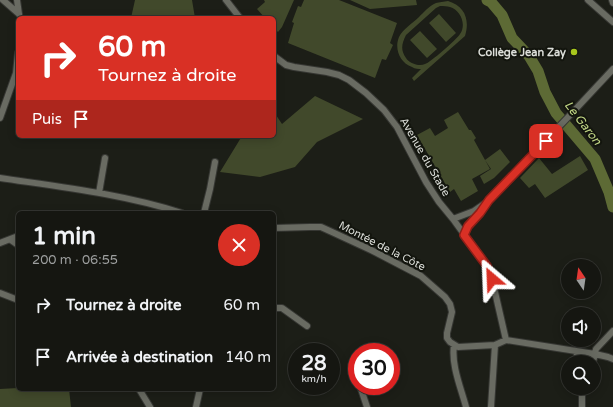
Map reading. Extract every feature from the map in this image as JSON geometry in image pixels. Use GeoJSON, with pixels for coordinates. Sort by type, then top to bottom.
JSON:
{"type":"FeatureCollection","features":[{"type":"Feature","properties":{"kind":"street"},"geometry":{"type":"LineString","coordinates":[[3,0],[19,16]]}},
{"type":"Feature","properties":{"kind":"street"},"geometry":{"type":"LineString","coordinates":[[17,0],[19,16]]}},
{"type":"Feature","properties":{"kind":"street"},"geometry":{"type":"LineString","coordinates":[[226,0],[238,16]]}},
{"type":"Feature","properties":{"kind":"street"},"geometry":{"type":"LineString","coordinates":[[588,0],[613,22]]}},
{"type":"Feature","properties":{"kind":"street","name":"Avenue du Stade"},"geometry":{"type":"LineString","coordinates":[[276,58],[286,65],[294,68],[339,75],[349,80],[366,93],[384,110],[397,127],[426,182],[439,202],[487,266],[492,279],[506,340]]}},
{"type":"Feature","properties":{"kind":"street"},"geometry":{"type":"LineString","coordinates":[[464,235],[468,226],[489,200],[613,69]]}},
{"type":"Feature","properties":{"kind":"street"},"geometry":{"type":"LineString","coordinates":[[607,76],[613,72]]}},
{"type":"Feature","properties":{"kind":"street"},"geometry":{"type":"LineString","coordinates":[[0,118],[16,73]]}},
{"type":"Feature","properties":{"kind":"street"},"geometry":{"type":"LineString","coordinates":[[99,193],[105,158]]}},
{"type":"Feature","properties":{"kind":"street"},"geometry":{"type":"LineString","coordinates":[[204,211],[215,162]]}},
{"type":"Feature","properties":{"kind":"street"},"geometry":{"type":"LineString","coordinates":[[0,178],[138,200],[175,211]]}},
{"type":"Feature","properties":{"kind":"street"},"geometry":{"type":"LineString","coordinates":[[453,219],[474,211],[489,200]]}},
{"type":"Feature","properties":{"kind":"street","name":"Montée de la Côte"},"geometry":{"type":"LineString","coordinates":[[276,228],[321,227],[371,250],[421,276],[446,297],[450,304],[452,312],[447,332],[450,342],[454,345]]}},
{"type":"Feature","properties":{"kind":"street"},"geometry":{"type":"LineString","coordinates":[[0,244],[16,237]]}},
{"type":"Feature","properties":{"kind":"street"},"geometry":{"type":"LineString","coordinates":[[11,240],[16,243]]}},
{"type":"Feature","properties":{"kind":"street"},"geometry":{"type":"LineString","coordinates":[[0,293],[16,299]]}},
{"type":"Feature","properties":{"kind":"street"},"geometry":{"type":"LineString","coordinates":[[276,308],[282,308],[307,326]]}},
{"type":"Feature","properties":{"kind":"street"},"geometry":{"type":"LineString","coordinates":[[595,354],[596,349],[613,332]]}},
{"type":"Feature","properties":{"kind":"street"},"geometry":{"type":"LineString","coordinates":[[466,407],[456,372],[453,351],[454,345],[458,347],[495,345],[506,340],[595,354],[613,359]]}},
{"type":"Feature","properties":{"kind":"street"},"geometry":{"type":"LineString","coordinates":[[491,407],[495,345]]}},
{"type":"Feature","properties":{"kind":"street"},"geometry":{"type":"LineString","coordinates":[[575,351],[578,355]]}},
{"type":"Feature","properties":{"kind":"street"},"geometry":{"type":"LineString","coordinates":[[140,391],[150,407]]}},
{"type":"Feature","properties":{"kind":"street"},"geometry":{"type":"LineString","coordinates":[[196,407],[200,391]]}},
{"type":"Feature","properties":{"kind":"street"},"geometry":{"type":"LineString","coordinates":[[363,395],[368,407]]}},
{"type":"Feature","properties":{"kind":"street"},"geometry":{"type":"LineString","coordinates":[[582,395],[582,407]]}},
{"type":"Feature","properties":{"kind":"green space"},"geometry":{"type":"Polygon","coordinates":[[[135,0],[192,0],[195,16],[131,16],[135,0]]]}},
{"type":"Feature","properties":{"kind":"green space"},"geometry":{"type":"Polygon","coordinates":[[[264,0],[294,0],[282,27],[278,32],[276,30],[276,16],[263,16],[257,9],[265,2],[264,0]]]}},
{"type":"Feature","properties":{"kind":"green space"},"geometry":{"type":"Polygon","coordinates":[[[304,0],[339,0],[397,23],[390,43],[393,45],[386,60],[382,59],[375,78],[288,43],[294,23],[292,22],[298,6],[301,7],[304,0]]]}},
{"type":"Feature","properties":{"kind":"green space"},"geometry":{"type":"Polygon","coordinates":[[[350,0],[416,0],[417,5],[370,9],[350,0]]]}},
{"type":"Feature","properties":{"kind":"green space"},"geometry":{"type":"Polygon","coordinates":[[[448,1],[459,6],[465,14],[467,24],[465,36],[414,81],[412,78],[421,69],[408,65],[401,59],[397,46],[399,37],[431,6],[436,3],[448,1]],[[440,6],[406,35],[402,49],[407,60],[412,63],[423,65],[428,63],[454,41],[462,30],[463,22],[457,11],[448,6],[440,6]]]}},
{"type":"Feature","properties":{"kind":"green space"},"geometry":{"type":"Polygon","coordinates":[[[439,14],[456,33],[446,42],[429,23],[439,14]]]}},
{"type":"Feature","properties":{"kind":"green space"},"geometry":{"type":"Polygon","coordinates":[[[420,31],[437,49],[427,58],[410,40],[420,31]]]}},
{"type":"Feature","properties":{"kind":"green space"},"geometry":{"type":"Polygon","coordinates":[[[315,96],[363,119],[317,142],[295,167],[260,177],[220,172],[241,138],[276,138],[276,115],[282,124],[315,96]]]}},
{"type":"Feature","properties":{"kind":"green space"},"geometry":{"type":"Polygon","coordinates":[[[458,112],[469,130],[471,130],[476,138],[474,140],[490,169],[472,179],[478,191],[461,201],[454,189],[450,192],[417,135],[430,128],[435,136],[448,128],[444,120],[458,112]]]}},
{"type":"Feature","properties":{"kind":"green space"},"geometry":{"type":"Polygon","coordinates":[[[500,149],[510,162],[494,178],[484,184],[480,176],[491,169],[485,160],[500,149]]]}},
{"type":"Feature","properties":{"kind":"green space"},"geometry":{"type":"Polygon","coordinates":[[[580,156],[588,170],[545,198],[535,184],[529,188],[520,178],[539,158],[552,174],[580,156]]]}},
{"type":"Feature","properties":{"kind":"green space"},"geometry":{"type":"Polygon","coordinates":[[[16,388],[16,391],[69,391],[71,407],[0,407],[0,389],[16,388]]]}},
{"type":"Feature","properties":{"kind":"waterway","name":"Le Garon"},"geometry":{"type":"LineString","coordinates":[[487,0],[491,2],[502,15],[512,38],[529,56],[538,71],[545,92],[556,113],[595,159],[609,192],[613,207]]}},
{"type":"Feature","properties":{"kind":"place","name":"Collège Jean Zay"},"geometry":{"type":"Point","coordinates":[574,52]}},
{"type":"Feature","properties":{"kind":"route"},"geometry":{"type":"LineString","coordinates":[[492,279],[487,266],[464,235],[468,226],[489,200],[546,141]]}}]}
